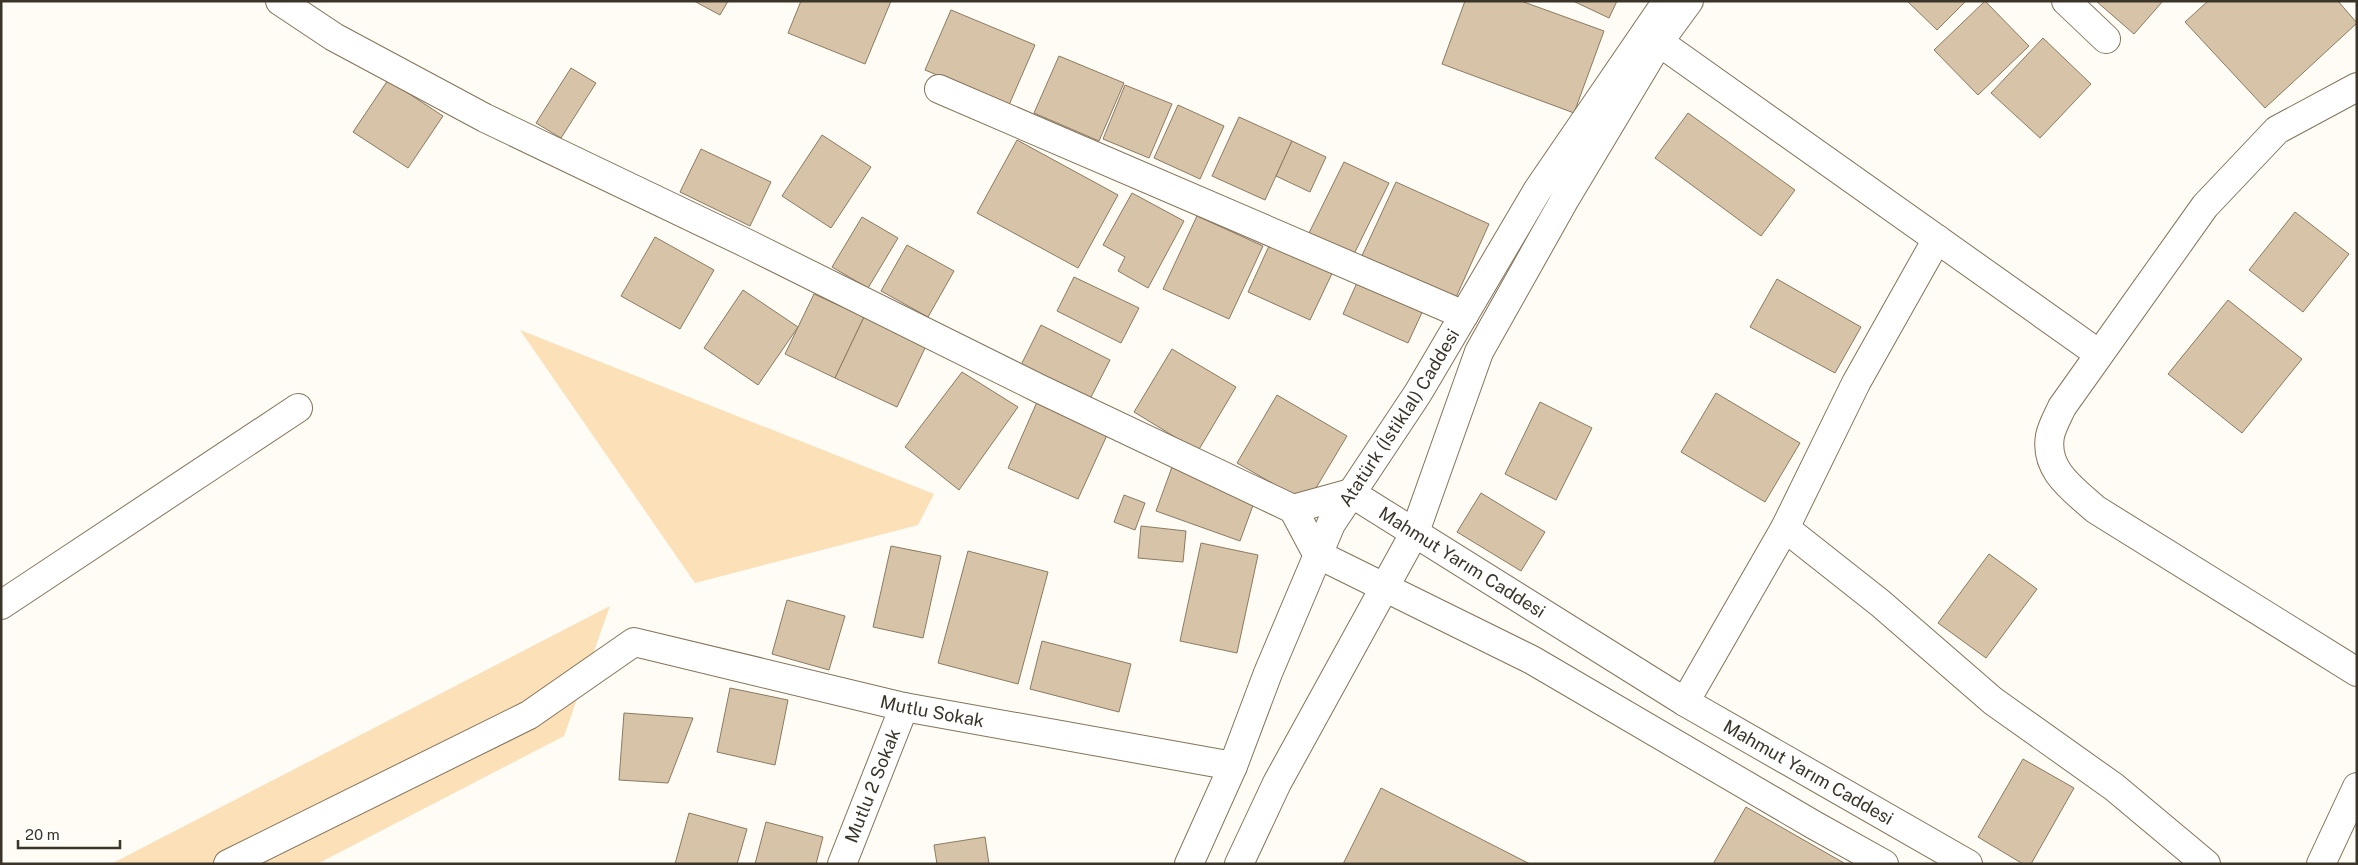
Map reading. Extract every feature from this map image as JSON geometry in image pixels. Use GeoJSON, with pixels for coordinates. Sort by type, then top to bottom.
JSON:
{"type":"FeatureCollection","features":[{"type":"Feature","properties":{"kind":"street"},"geometry":{"type":"LineString","coordinates":[[280,1],[334,36],[485,118],[748,244],[1040,389],[1293,509],[1317,554],[1384,589],[1532,660],[1884,864]]}},
{"type":"Feature","properties":{"kind":"street","name":"Atatürk (İstiklal) Caddesi"},"geometry":{"type":"LineString","coordinates":[[1189,864],[1233,766],[1268,673],[1331,524],[1418,393],[1538,191],[1667,1]]}},
{"type":"Feature","properties":{"kind":"street","name":"Atatürk (İstiklal) Caddesi"},"geometry":{"type":"LineString","coordinates":[[1239,864],[1277,783],[1415,532],[1474,361],[1565,199],[1659,42],[1689,1]]}},
{"type":"Feature","properties":{"kind":"street"},"geometry":{"type":"LineString","coordinates":[[2066,1],[2106,39]]}},
{"type":"Feature","properties":{"kind":"street"},"geometry":{"type":"LineString","coordinates":[[1659,42],[2099,354]]}},
{"type":"Feature","properties":{"kind":"street"},"geometry":{"type":"LineString","coordinates":[[2357,86],[2277,130],[2205,206],[2062,407],[2050,436],[2050,461],[2065,483],[2095,509],[2357,672]]}},
{"type":"Feature","properties":{"kind":"street"},"geometry":{"type":"LineString","coordinates":[[939,89],[1464,315]]}},
{"type":"Feature","properties":{"kind":"street"},"geometry":{"type":"LineString","coordinates":[[1685,702],[1785,528],[1856,383],[1937,239]]}},
{"type":"Feature","properties":{"kind":"street"},"geometry":{"type":"LineString","coordinates":[[1,605],[298,408]]}},
{"type":"Feature","properties":{"kind":"street"},"geometry":{"type":"LineString","coordinates":[[1293,509],[1351,493]]}},
{"type":"Feature","properties":{"kind":"street","name":"Mahmut Yarım Caddesi"},"geometry":{"type":"LineString","coordinates":[[1351,493],[1685,702],[1968,864]]}},
{"type":"Feature","properties":{"kind":"street"},"geometry":{"type":"LineString","coordinates":[[1785,528],[1880,603],[1993,701],[2114,787],[2206,864]]}},
{"type":"Feature","properties":{"kind":"street","name":"Mutlu Sokak"},"geometry":{"type":"LineString","coordinates":[[228,864],[529,715],[634,642],[904,707],[1233,766]]}},
{"type":"Feature","properties":{"kind":"street","name":"Mutlu 2 Sokak"},"geometry":{"type":"LineString","coordinates":[[842,864],[904,707]]}},
{"type":"Feature","properties":{"kind":"street"},"geometry":{"type":"LineString","coordinates":[[2321,864],[2357,787]]}},
{"type":"Feature","properties":{"kind":"shaded area"},"geometry":{"type":"Polygon","coordinates":[[[520,330],[934,494],[918,525],[695,583],[520,330]]]}},
{"type":"Feature","properties":{"kind":"shaded area"},"geometry":{"type":"Polygon","coordinates":[[[610,606],[564,736],[317,864],[111,864],[610,606]]]}},
{"type":"Feature","properties":{"kind":"building"},"geometry":{"type":"Polygon","coordinates":[[[694,1],[728,1],[720,15],[694,1]]]}},
{"type":"Feature","properties":{"kind":"building"},"geometry":{"type":"Polygon","coordinates":[[[801,1],[891,1],[865,64],[788,33],[801,1]]]}},
{"type":"Feature","properties":{"kind":"building"},"geometry":{"type":"Polygon","coordinates":[[[1465,1],[1521,1],[1604,31],[1574,113],[1442,64],[1465,1]]]}},
{"type":"Feature","properties":{"kind":"building"},"geometry":{"type":"Polygon","coordinates":[[[1573,1],[1617,1],[1609,18],[1573,1]]]}},
{"type":"Feature","properties":{"kind":"building"},"geometry":{"type":"Polygon","coordinates":[[[1907,1],[1966,1],[1937,30],[1907,1]]]}},
{"type":"Feature","properties":{"kind":"building"},"geometry":{"type":"Polygon","coordinates":[[[1985,1],[2029,46],[1978,95],[1934,50],[1985,1]]]}},
{"type":"Feature","properties":{"kind":"building"},"geometry":{"type":"Polygon","coordinates":[[[2096,1],[2163,1],[2134,34],[2096,1]]]}},
{"type":"Feature","properties":{"kind":"building"},"geometry":{"type":"Polygon","coordinates":[[[2208,1],[2338,1],[2357,23],[2265,108],[2185,22],[2208,1]]]}},
{"type":"Feature","properties":{"kind":"building"},"geometry":{"type":"Polygon","coordinates":[[[951,10],[1035,45],[1009,105],[925,70],[951,10]]]}},
{"type":"Feature","properties":{"kind":"building"},"geometry":{"type":"Polygon","coordinates":[[[2043,38],[2091,84],[2040,138],[1991,93],[2043,38]]]}},
{"type":"Feature","properties":{"kind":"building"},"geometry":{"type":"Polygon","coordinates":[[[1059,56],[1124,83],[1099,141],[1034,113],[1059,56]]]}},
{"type":"Feature","properties":{"kind":"building"},"geometry":{"type":"Polygon","coordinates":[[[571,68],[596,83],[561,138],[536,123],[571,68]]]}},
{"type":"Feature","properties":{"kind":"building"},"geometry":{"type":"Polygon","coordinates":[[[388,80],[443,116],[408,168],[353,132],[388,80]]]}},
{"type":"Feature","properties":{"kind":"building"},"geometry":{"type":"Polygon","coordinates":[[[1125,85],[1172,104],[1149,158],[1103,139],[1125,85]]]}},
{"type":"Feature","properties":{"kind":"building"},"geometry":{"type":"Polygon","coordinates":[[[1178,105],[1224,126],[1200,179],[1154,158],[1178,105]]]}},
{"type":"Feature","properties":{"kind":"building"},"geometry":{"type":"Polygon","coordinates":[[[1688,113],[1795,190],[1761,236],[1655,158],[1688,113]]]}},
{"type":"Feature","properties":{"kind":"building"},"geometry":{"type":"Polygon","coordinates":[[[1239,117],[1292,141],[1265,200],[1212,176],[1239,117]]]}},
{"type":"Feature","properties":{"kind":"building"},"geometry":{"type":"Polygon","coordinates":[[[822,135],[871,167],[831,228],[782,196],[822,135]]]}},
{"type":"Feature","properties":{"kind":"building"},"geometry":{"type":"Polygon","coordinates":[[[1017,140],[1118,195],[1078,268],[977,213],[1017,140]]]}},
{"type":"Feature","properties":{"kind":"building"},"geometry":{"type":"Polygon","coordinates":[[[1292,141],[1326,157],[1310,192],[1276,176],[1292,141]]]}},
{"type":"Feature","properties":{"kind":"building"},"geometry":{"type":"Polygon","coordinates":[[[701,149],[771,182],[750,226],[680,192],[701,149]]]}},
{"type":"Feature","properties":{"kind":"building"},"geometry":{"type":"Polygon","coordinates":[[[1344,162],[1389,183],[1354,254],[1309,233],[1344,162]]]}},
{"type":"Feature","properties":{"kind":"building"},"geometry":{"type":"Polygon","coordinates":[[[1396,182],[1489,224],[1453,304],[1359,262],[1396,182]]]}},
{"type":"Feature","properties":{"kind":"building"},"geometry":{"type":"Polygon","coordinates":[[[1132,193],[1184,221],[1148,288],[1118,271],[1125,257],[1103,245],[1132,193]]]}},
{"type":"Feature","properties":{"kind":"building"},"geometry":{"type":"Polygon","coordinates":[[[2295,212],[2349,254],[2303,312],[2249,270],[2295,212]]]}},
{"type":"Feature","properties":{"kind":"building"},"geometry":{"type":"Polygon","coordinates":[[[1197,216],[1263,246],[1229,319],[1163,289],[1197,216]]]}},
{"type":"Feature","properties":{"kind":"building"},"geometry":{"type":"Polygon","coordinates":[[[862,217],[898,238],[868,288],[832,267],[862,217]]]}},
{"type":"Feature","properties":{"kind":"building"},"geometry":{"type":"Polygon","coordinates":[[[1274,235],[1337,263],[1310,320],[1248,292],[1274,235]]]}},
{"type":"Feature","properties":{"kind":"building"},"geometry":{"type":"Polygon","coordinates":[[[655,237],[714,270],[680,329],[621,296],[655,237]]]}},
{"type":"Feature","properties":{"kind":"building"},"geometry":{"type":"Polygon","coordinates":[[[907,245],[954,271],[928,317],[881,291],[907,245]]]}},
{"type":"Feature","properties":{"kind":"building"},"geometry":{"type":"Polygon","coordinates":[[[1360,276],[1425,306],[1408,343],[1343,314],[1360,276]]]}},
{"type":"Feature","properties":{"kind":"building"},"geometry":{"type":"Polygon","coordinates":[[[1074,277],[1139,308],[1121,343],[1057,311],[1074,277]]]}},
{"type":"Feature","properties":{"kind":"building"},"geometry":{"type":"Polygon","coordinates":[[[1777,279],[1861,327],[1835,373],[1750,327],[1777,279]]]}},
{"type":"Feature","properties":{"kind":"building"},"geometry":{"type":"Polygon","coordinates":[[[743,290],[798,327],[758,385],[704,348],[743,290]]]}},
{"type":"Feature","properties":{"kind":"building"},"geometry":{"type":"Polygon","coordinates":[[[814,294],[864,317],[835,378],[785,354],[814,294]]]}},
{"type":"Feature","properties":{"kind":"building"},"geometry":{"type":"Polygon","coordinates":[[[2228,300],[2302,359],[2242,433],[2168,374],[2228,300]]]}},
{"type":"Feature","properties":{"kind":"building"},"geometry":{"type":"Polygon","coordinates":[[[864,317],[926,346],[897,407],[835,378],[864,317]]]}},
{"type":"Feature","properties":{"kind":"building"},"geometry":{"type":"Polygon","coordinates":[[[1041,325],[1110,360],[1090,399],[1021,365],[1041,325]]]}},
{"type":"Feature","properties":{"kind":"building"},"geometry":{"type":"Polygon","coordinates":[[[1172,349],[1236,387],[1198,451],[1134,412],[1172,349]]]}},
{"type":"Feature","properties":{"kind":"building"},"geometry":{"type":"Polygon","coordinates":[[[962,372],[1018,407],[959,490],[905,447],[962,372]]]}},
{"type":"Feature","properties":{"kind":"building"},"geometry":{"type":"Polygon","coordinates":[[[1716,393],[1800,443],[1765,502],[1681,452],[1716,393]]]}},
{"type":"Feature","properties":{"kind":"building"},"geometry":{"type":"Polygon","coordinates":[[[1277,395],[1347,436],[1307,503],[1237,463],[1277,395]]]}},
{"type":"Feature","properties":{"kind":"building"},"geometry":{"type":"Polygon","coordinates":[[[1037,402],[1108,433],[1078,499],[1008,468],[1037,402]]]}},
{"type":"Feature","properties":{"kind":"building"},"geometry":{"type":"Polygon","coordinates":[[[1540,402],[1592,428],[1556,500],[1505,474],[1540,402]]]}},
{"type":"Feature","properties":{"kind":"building"},"geometry":{"type":"Polygon","coordinates":[[[1172,467],[1256,497],[1240,541],[1156,511],[1172,467]]]}},
{"type":"Feature","properties":{"kind":"building"},"geometry":{"type":"Polygon","coordinates":[[[1481,493],[1545,532],[1521,571],[1457,532],[1481,493]]]}},
{"type":"Feature","properties":{"kind":"building"},"geometry":{"type":"Polygon","coordinates":[[[1124,495],[1145,503],[1135,530],[1114,522],[1124,495]]]}},
{"type":"Feature","properties":{"kind":"building"},"geometry":{"type":"Polygon","coordinates":[[[1141,526],[1186,531],[1183,562],[1138,558],[1141,526]]]}},
{"type":"Feature","properties":{"kind":"building"},"geometry":{"type":"Polygon","coordinates":[[[1201,543],[1258,555],[1237,653],[1180,641],[1201,543]]]}},
{"type":"Feature","properties":{"kind":"building"},"geometry":{"type":"Polygon","coordinates":[[[891,546],[941,556],[923,638],[873,627],[891,546]]]}},
{"type":"Feature","properties":{"kind":"building"},"geometry":{"type":"Polygon","coordinates":[[[968,551],[1048,572],[1018,684],[938,663],[968,551]]]}},
{"type":"Feature","properties":{"kind":"building"},"geometry":{"type":"Polygon","coordinates":[[[1989,554],[2037,589],[1986,658],[1938,623],[1989,554]]]}},
{"type":"Feature","properties":{"kind":"building"},"geometry":{"type":"Polygon","coordinates":[[[787,600],[845,616],[829,670],[772,654],[787,600]]]}},
{"type":"Feature","properties":{"kind":"building"},"geometry":{"type":"Polygon","coordinates":[[[1042,641],[1131,664],[1119,712],[1030,689],[1042,641]]]}},
{"type":"Feature","properties":{"kind":"building"},"geometry":{"type":"Polygon","coordinates":[[[730,688],[788,700],[775,765],[717,752],[730,688]]]}},
{"type":"Feature","properties":{"kind":"building"},"geometry":{"type":"Polygon","coordinates":[[[624,713],[693,718],[668,783],[619,780],[624,713]]]}},
{"type":"Feature","properties":{"kind":"building"},"geometry":{"type":"Polygon","coordinates":[[[2023,759],[2074,788],[2031,864],[2023,864],[1978,837],[2023,759]]]}},
{"type":"Feature","properties":{"kind":"building"},"geometry":{"type":"Polygon","coordinates":[[[1381,788],[1530,864],[1343,864],[1381,788]]]}},
{"type":"Feature","properties":{"kind":"building"},"geometry":{"type":"Polygon","coordinates":[[[1746,807],[1844,863],[1844,864],[1713,864],[1746,807]]]}},
{"type":"Feature","properties":{"kind":"building"},"geometry":{"type":"Polygon","coordinates":[[[689,813],[747,829],[737,864],[675,864],[689,813]]]}},
{"type":"Feature","properties":{"kind":"building"},"geometry":{"type":"Polygon","coordinates":[[[766,822],[823,837],[816,864],[755,864],[766,822]]]}},
{"type":"Feature","properties":{"kind":"building"},"geometry":{"type":"Polygon","coordinates":[[[985,837],[989,864],[937,864],[934,845],[985,837]]]}}]}
